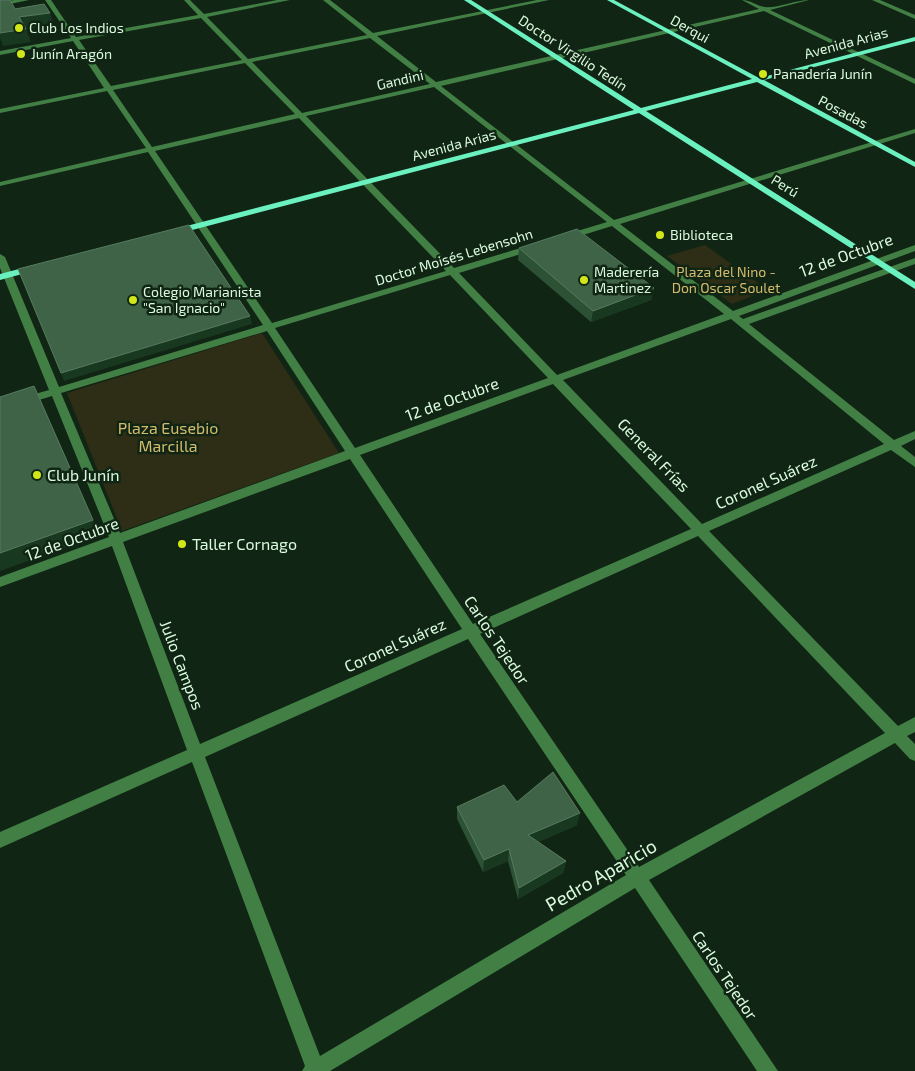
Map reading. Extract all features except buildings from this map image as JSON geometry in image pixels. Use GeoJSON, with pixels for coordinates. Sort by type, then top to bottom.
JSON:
{"type":"FeatureCollection","features":[{"type":"Feature","properties":{"kind":"main road","name":"Doctor Virgilio Tedín"},"geometry":{"type":"LineString","coordinates":[[467,0],[640,111]]}},
{"type":"Feature","properties":{"kind":"main road","name":"Derqui"},"geometry":{"type":"LineString","coordinates":[[610,0],[758,81]]}},
{"type":"Feature","properties":{"kind":"main road","name":"Avenida Arias"},"geometry":{"type":"LineString","coordinates":[[165,234],[915,39]]}},
{"type":"Feature","properties":{"kind":"main road","name":"Posadas"},"geometry":{"type":"LineString","coordinates":[[758,81],[915,165]]}},
{"type":"Feature","properties":{"kind":"main road","name":"Perú"},"geometry":{"type":"LineString","coordinates":[[640,111],[915,286]]}},
{"type":"Feature","properties":{"kind":"main road"},"geometry":{"type":"LineString","coordinates":[[3,276],[44,266]]}},
{"type":"Feature","properties":{"kind":"street"},"geometry":{"type":"LineString","coordinates":[[0,4],[26,0]]}},
{"type":"Feature","properties":{"kind":"street","name":"Carlos Tejedor"},"geometry":{"type":"LineString","coordinates":[[48,0],[202,225],[470,631],[768,1071]]}},
{"type":"Feature","properties":{"kind":"street","name":"General Frías"},"geometry":{"type":"LineString","coordinates":[[187,0],[366,182],[915,754]]}},
{"type":"Feature","properties":{"kind":"street"},"geometry":{"type":"LineString","coordinates":[[0,53],[287,0]]}},
{"type":"Feature","properties":{"kind":"street"},"geometry":{"type":"LineString","coordinates":[[326,0],[742,323],[915,463]]}},
{"type":"Feature","properties":{"kind":"street"},"geometry":{"type":"LineString","coordinates":[[0,111],[546,0]]}},
{"type":"Feature","properties":{"kind":"street"},"geometry":{"type":"LineString","coordinates":[[745,0],[915,82]]}},
{"type":"Feature","properties":{"kind":"street","name":"Gandini"},"geometry":{"type":"LineString","coordinates":[[0,184],[806,0]]}},
{"type":"Feature","properties":{"kind":"street"},"geometry":{"type":"LineString","coordinates":[[875,0],[915,17]]}},
{"type":"Feature","properties":{"kind":"street","name":"Doctor Moisés Lebensohn"},"geometry":{"type":"LineString","coordinates":[[0,408],[915,131]]}},
{"type":"Feature","properties":{"kind":"street","name":"12 de Octubre"},"geometry":{"type":"LineString","coordinates":[[0,582],[915,248]]}},
{"type":"Feature","properties":{"kind":"street","name":"Julio Campos"},"geometry":{"type":"LineString","coordinates":[[0,257],[3,276],[55,392],[116,540],[314,1070]]}},
{"type":"Feature","properties":{"kind":"street","name":"12 de Octubre"},"geometry":{"type":"LineString","coordinates":[[742,323],[915,261]]}},
{"type":"Feature","properties":{"kind":"street","name":"Coronel Suárez"},"geometry":{"type":"LineString","coordinates":[[0,840],[915,435]]}},
{"type":"Feature","properties":{"kind":"street","name":"Pedro Aparicio"},"geometry":{"type":"LineString","coordinates":[[314,1070],[638,877],[915,724]]}},
{"type":"Feature","properties":{"kind":"green space","name":"Plaza del Nino - Don Oscar Soulet"},"geometry":{"type":"Polygon","coordinates":[[[705,245],[768,290],[732,304],[667,256],[705,245]]]}},
{"type":"Feature","properties":{"kind":"green space","name":"Plaza Eusebio Marcilla"},"geometry":{"type":"Polygon","coordinates":[[[262,333],[339,453],[122,531],[67,393],[262,333]]]}},
{"type":"Feature","properties":{"kind":"place","name":"Club Los Indios"},"geometry":{"type":"Point","coordinates":[19,28]}},
{"type":"Feature","properties":{"kind":"place","name":"Junín Aragón"},"geometry":{"type":"Point","coordinates":[21,54]}},
{"type":"Feature","properties":{"kind":"place","name":"Panadería Junín"},"geometry":{"type":"Point","coordinates":[763,74]}},
{"type":"Feature","properties":{"kind":"place","name":"Biblioteca"},"geometry":{"type":"Point","coordinates":[660,235]}},
{"type":"Feature","properties":{"kind":"place","name":"Maderería Martinez"},"geometry":{"type":"Point","coordinates":[584,280]}},
{"type":"Feature","properties":{"kind":"place","name":"Colegio Marianista \"San Ignacio\""},"geometry":{"type":"Point","coordinates":[133,300]}},
{"type":"Feature","properties":{"kind":"place","name":"Club Junín"},"geometry":{"type":"Point","coordinates":[37,475]}},
{"type":"Feature","properties":{"kind":"place","name":"Taller Cornago"},"geometry":{"type":"Point","coordinates":[182,544]}}]}
